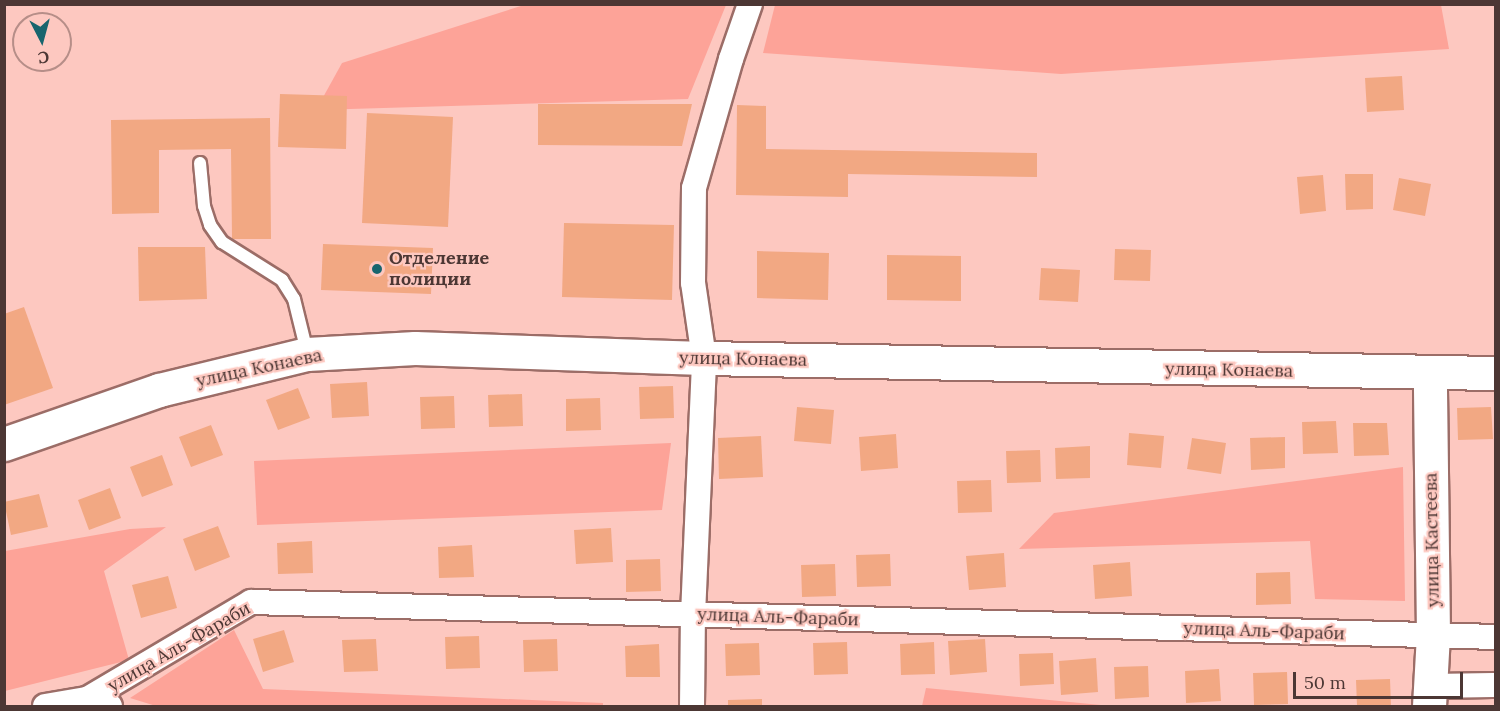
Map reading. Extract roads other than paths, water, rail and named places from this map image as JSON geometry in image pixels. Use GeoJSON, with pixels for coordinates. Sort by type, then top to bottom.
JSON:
{"type":"FeatureCollection","features":[{"type":"Feature","properties":{"kind":"main road","name":"улица Конаева"},"geometry":{"type":"LineString","coordinates":[[4,444],[159,390],[307,354],[414,348],[704,358],[1430,374],[1496,373]]}},
{"type":"Feature","properties":{"kind":"main road","name":"улица Кастеева"},"geometry":{"type":"LineString","coordinates":[[1430,374],[1433,635],[1430,696]]}},
{"type":"Feature","properties":{"kind":"street"},"geometry":{"type":"LineString","coordinates":[[692,706],[693,615],[704,358],[693,283],[694,188],[731,59],[750,4]]}},
{"type":"Feature","properties":{"kind":"street","name":"улица Аль-Фараби"},"geometry":{"type":"LineString","coordinates":[[99,703],[251,602],[1496,637]]}},
{"type":"Feature","properties":{"kind":"street"},"geometry":{"type":"LineString","coordinates":[[1430,696],[1496,685]]}},
{"type":"Feature","properties":{"kind":"street"},"geometry":{"type":"LineString","coordinates":[[45,706],[99,703]]}},
{"type":"Feature","properties":{"kind":"lane"},"geometry":{"type":"LineString","coordinates":[[201,164],[204,206],[210,225],[222,242],[282,280],[294,299],[307,354]]}},
{"type":"Feature","properties":{"kind":"place","name":"Отделение полиции"},"geometry":{"type":"Point","coordinates":[377,269]}}]}
